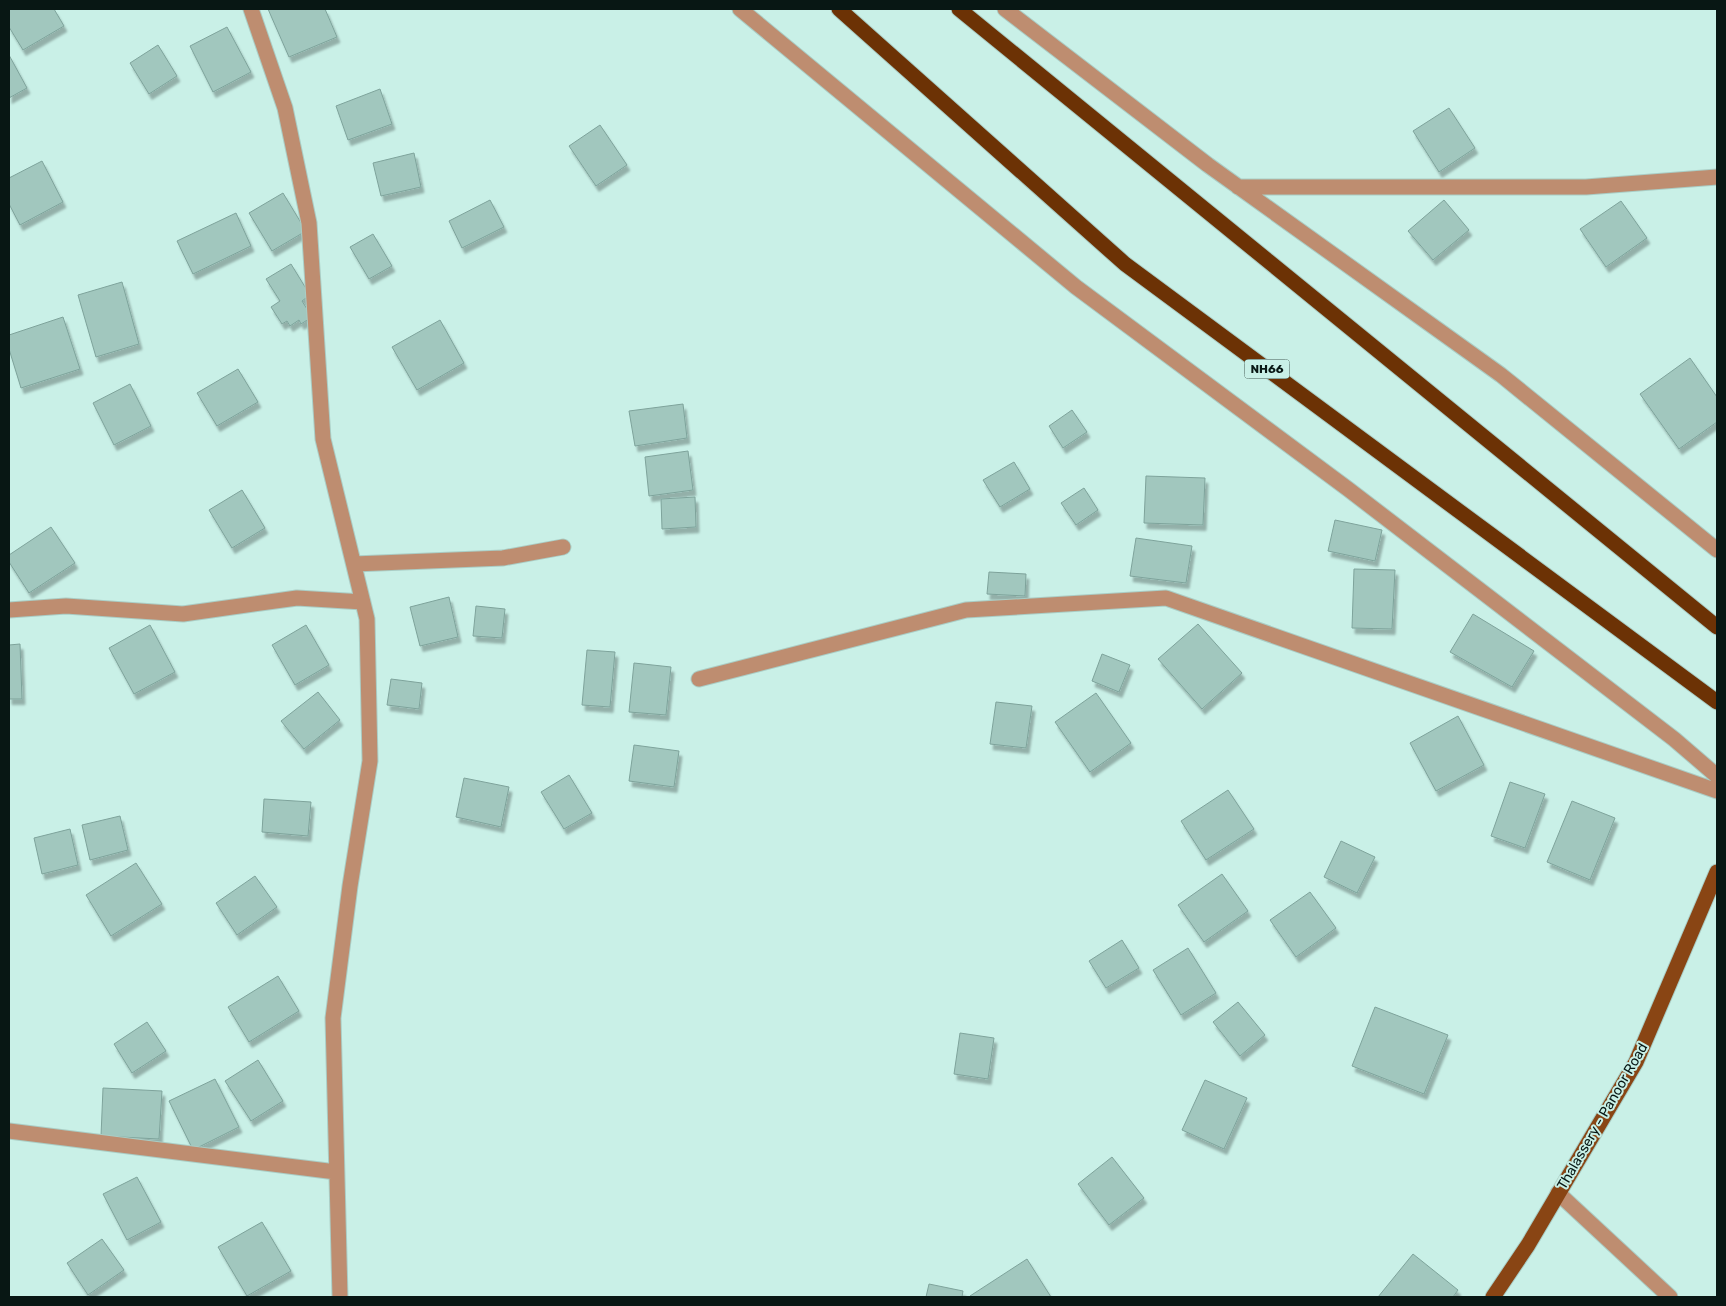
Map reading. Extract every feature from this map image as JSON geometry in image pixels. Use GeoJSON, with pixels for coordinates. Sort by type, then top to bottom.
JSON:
{"type":"FeatureCollection","features":[{"type":"Feature","properties":{"kind":"highway","name":"NH66"},"geometry":{"type":"LineString","coordinates":[[839,9],[1125,264],[1717,702]]}},
{"type":"Feature","properties":{"kind":"highway"},"geometry":{"type":"LineString","coordinates":[[959,9],[1717,627]]}},
{"type":"Feature","properties":{"kind":"main road","name":"Thalassery - Panoor Road"},"geometry":{"type":"LineString","coordinates":[[1493,1297],[1528,1245],[1636,1062],[1717,872]]}},
{"type":"Feature","properties":{"kind":"street"},"geometry":{"type":"LineString","coordinates":[[251,9],[285,108],[309,223],[322,439],[367,619],[370,762],[350,886],[333,1018],[340,1297]]}},
{"type":"Feature","properties":{"kind":"street"},"geometry":{"type":"LineString","coordinates":[[740,9],[1076,287],[1356,495],[1674,739],[1717,776]]}},
{"type":"Feature","properties":{"kind":"street"},"geometry":{"type":"LineString","coordinates":[[1005,9],[1238,187],[1501,375],[1717,550]]}},
{"type":"Feature","properties":{"kind":"street"},"geometry":{"type":"LineString","coordinates":[[1238,187],[1586,186],[1717,177]]}},
{"type":"Feature","properties":{"kind":"street"},"geometry":{"type":"LineString","coordinates":[[354,564],[503,558],[563,547]]}},
{"type":"Feature","properties":{"kind":"street"},"geometry":{"type":"LineString","coordinates":[[9,610],[66,606],[183,614],[297,598],[363,602]]}},
{"type":"Feature","properties":{"kind":"street"},"geometry":{"type":"LineString","coordinates":[[699,679],[966,610],[1166,598],[1717,791]]}},
{"type":"Feature","properties":{"kind":"street"},"geometry":{"type":"LineString","coordinates":[[9,1131],[336,1172]]}},
{"type":"Feature","properties":{"kind":"street"},"geometry":{"type":"LineString","coordinates":[[1558,1193],[1670,1297]]}},
{"type":"Feature","properties":{"kind":"building"},"geometry":{"type":"Polygon","coordinates":[[[9,9],[54,9],[64,26],[23,50],[9,27],[9,9]]]}},
{"type":"Feature","properties":{"kind":"building"},"geometry":{"type":"Polygon","coordinates":[[[268,9],[325,9],[337,37],[289,57],[268,9]]]}},
{"type":"Feature","properties":{"kind":"building"},"geometry":{"type":"Polygon","coordinates":[[[227,27],[251,72],[213,92],[190,46],[227,27]]]}},
{"type":"Feature","properties":{"kind":"building"},"geometry":{"type":"Polygon","coordinates":[[[158,45],[177,76],[149,94],[130,63],[158,45]]]}},
{"type":"Feature","properties":{"kind":"building"},"geometry":{"type":"Polygon","coordinates":[[[9,55],[27,88],[9,98],[9,55]]]}},
{"type":"Feature","properties":{"kind":"building"},"geometry":{"type":"Polygon","coordinates":[[[380,89],[392,124],[348,140],[336,106],[380,89]]]}},
{"type":"Feature","properties":{"kind":"building"},"geometry":{"type":"Polygon","coordinates":[[[1449,108],[1475,148],[1439,172],[1413,131],[1449,108]]]}},
{"type":"Feature","properties":{"kind":"building"},"geometry":{"type":"Polygon","coordinates":[[[600,125],[627,165],[596,186],[569,146],[600,125]]]}},
{"type":"Feature","properties":{"kind":"building"},"geometry":{"type":"Polygon","coordinates":[[[414,153],[421,187],[381,196],[373,163],[414,153]]]}},
{"type":"Feature","properties":{"kind":"building"},"geometry":{"type":"Polygon","coordinates":[[[42,161],[63,202],[20,225],[9,204],[9,178],[42,161]]]}},
{"type":"Feature","properties":{"kind":"building"},"geometry":{"type":"Polygon","coordinates":[[[283,193],[306,231],[272,251],[249,213],[283,193]]]}},
{"type":"Feature","properties":{"kind":"building"},"geometry":{"type":"Polygon","coordinates":[[[490,200],[504,227],[462,248],[449,221],[490,200]]]}},
{"type":"Feature","properties":{"kind":"building"},"geometry":{"type":"Polygon","coordinates":[[[1444,200],[1469,230],[1433,260],[1408,231],[1444,200]]]}},
{"type":"Feature","properties":{"kind":"building"},"geometry":{"type":"Polygon","coordinates":[[[1621,201],[1647,238],[1606,267],[1580,229],[1621,201]]]}},
{"type":"Feature","properties":{"kind":"building"},"geometry":{"type":"Polygon","coordinates":[[[236,213],[251,246],[193,274],[177,241],[236,213]]]}},
{"type":"Feature","properties":{"kind":"building"},"geometry":{"type":"Polygon","coordinates":[[[373,234],[392,266],[369,279],[350,247],[373,234]]]}},
{"type":"Feature","properties":{"kind":"building"},"geometry":{"type":"Polygon","coordinates":[[[291,264],[310,295],[302,301],[312,317],[301,324],[299,320],[290,326],[287,321],[282,324],[271,307],[280,301],[266,279],[291,264]]]}},
{"type":"Feature","properties":{"kind":"building"},"geometry":{"type":"Polygon","coordinates":[[[122,282],[139,344],[96,357],[78,295],[122,282]]]}},
{"type":"Feature","properties":{"kind":"building"},"geometry":{"type":"Polygon","coordinates":[[[63,317],[80,369],[21,388],[9,349],[9,335],[63,317]]]}},
{"type":"Feature","properties":{"kind":"building"},"geometry":{"type":"Polygon","coordinates":[[[440,320],[464,363],[417,390],[392,347],[440,320]]]}},
{"type":"Feature","properties":{"kind":"building"},"geometry":{"type":"Polygon","coordinates":[[[1690,358],[1717,397],[1717,422],[1679,449],[1640,394],[1690,358]]]}},
{"type":"Feature","properties":{"kind":"building"},"geometry":{"type":"Polygon","coordinates":[[[238,369],[258,402],[217,426],[197,393],[238,369]]]}},
{"type":"Feature","properties":{"kind":"building"},"geometry":{"type":"Polygon","coordinates":[[[130,384],[151,426],[114,445],[93,403],[130,384]]]}},
{"type":"Feature","properties":{"kind":"building"},"geometry":{"type":"Polygon","coordinates":[[[683,404],[687,438],[635,446],[629,411],[683,404]]]}},
{"type":"Feature","properties":{"kind":"building"},"geometry":{"type":"Polygon","coordinates":[[[1072,410],[1087,432],[1063,448],[1049,426],[1072,410]]]}},
{"type":"Feature","properties":{"kind":"building"},"geometry":{"type":"Polygon","coordinates":[[[688,451],[693,490],[649,496],[645,457],[688,451]]]}},
{"type":"Feature","properties":{"kind":"building"},"geometry":{"type":"Polygon","coordinates":[[[1014,462],[1030,489],[1000,507],[983,480],[1014,462]]]}},
{"type":"Feature","properties":{"kind":"building"},"geometry":{"type":"Polygon","coordinates":[[[1146,476],[1205,478],[1203,525],[1144,523],[1146,476]]]}},
{"type":"Feature","properties":{"kind":"building"},"geometry":{"type":"Polygon","coordinates":[[[1084,488],[1098,510],[1076,525],[1061,503],[1084,488]]]}},
{"type":"Feature","properties":{"kind":"building"},"geometry":{"type":"Polygon","coordinates":[[[242,490],[265,528],[232,548],[209,510],[242,490]]]}},
{"type":"Feature","properties":{"kind":"building"},"geometry":{"type":"Polygon","coordinates":[[[695,497],[696,527],[662,529],[661,499],[695,497]]]}},
{"type":"Feature","properties":{"kind":"building"},"geometry":{"type":"Polygon","coordinates":[[[1335,520],[1382,530],[1375,561],[1328,551],[1335,520]]]}},
{"type":"Feature","properties":{"kind":"building"},"geometry":{"type":"Polygon","coordinates":[[[51,527],[75,563],[29,593],[9,562],[9,555],[51,527]]]}},
{"type":"Feature","properties":{"kind":"building"},"geometry":{"type":"Polygon","coordinates":[[[1136,538],[1192,546],[1186,583],[1130,576],[1136,538]]]}},
{"type":"Feature","properties":{"kind":"building"},"geometry":{"type":"Polygon","coordinates":[[[1354,569],[1395,570],[1392,629],[1352,628],[1354,569]]]}},
{"type":"Feature","properties":{"kind":"building"},"geometry":{"type":"Polygon","coordinates":[[[989,572],[1026,574],[1025,596],[987,594],[989,572]]]}},
{"type":"Feature","properties":{"kind":"building"},"geometry":{"type":"Polygon","coordinates":[[[449,597],[458,637],[420,646],[410,607],[449,597]]]}},
{"type":"Feature","properties":{"kind":"building"},"geometry":{"type":"Polygon","coordinates":[[[476,606],[505,609],[502,638],[473,636],[476,606]]]}},
{"type":"Feature","properties":{"kind":"building"},"geometry":{"type":"Polygon","coordinates":[[[1473,614],[1534,651],[1512,687],[1450,652],[1473,614]]]}},
{"type":"Feature","properties":{"kind":"building"},"geometry":{"type":"Polygon","coordinates":[[[1198,624],[1242,673],[1202,709],[1158,659],[1198,624]]]}},
{"type":"Feature","properties":{"kind":"building"},"geometry":{"type":"Polygon","coordinates":[[[150,625],[175,672],[134,694],[109,648],[150,625]]]}},
{"type":"Feature","properties":{"kind":"building"},"geometry":{"type":"Polygon","coordinates":[[[306,625],[329,665],[295,685],[272,645],[306,625]]]}},
{"type":"Feature","properties":{"kind":"building"},"geometry":{"type":"Polygon","coordinates":[[[20,644],[22,699],[9,699],[9,645],[20,644]]]}},
{"type":"Feature","properties":{"kind":"building"},"geometry":{"type":"Polygon","coordinates":[[[587,650],[615,652],[610,707],[582,705],[587,650]]]}},
{"type":"Feature","properties":{"kind":"building"},"geometry":{"type":"Polygon","coordinates":[[[1102,654],[1130,665],[1119,692],[1092,681],[1102,654]]]}},
{"type":"Feature","properties":{"kind":"building"},"geometry":{"type":"Polygon","coordinates":[[[634,663],[671,667],[666,715],[629,712],[634,663]]]}},
{"type":"Feature","properties":{"kind":"building"},"geometry":{"type":"Polygon","coordinates":[[[391,679],[422,683],[419,709],[387,705],[391,679]]]}},
{"type":"Feature","properties":{"kind":"building"},"geometry":{"type":"Polygon","coordinates":[[[318,692],[340,720],[304,749],[281,721],[318,692]]]}},
{"type":"Feature","properties":{"kind":"building"},"geometry":{"type":"Polygon","coordinates":[[[1096,693],[1131,743],[1090,772],[1055,722],[1096,693]]]}},
{"type":"Feature","properties":{"kind":"building"},"geometry":{"type":"Polygon","coordinates":[[[996,702],[1032,706],[1026,748],[990,744],[996,702]]]}},
{"type":"Feature","properties":{"kind":"building"},"geometry":{"type":"Polygon","coordinates":[[[1458,716],[1484,765],[1436,791],[1410,743],[1458,716]]]}},
{"type":"Feature","properties":{"kind":"building"},"geometry":{"type":"Polygon","coordinates":[[[634,745],[679,751],[674,787],[629,781],[634,745]]]}},
{"type":"Feature","properties":{"kind":"building"},"geometry":{"type":"Polygon","coordinates":[[[569,775],[592,813],[564,829],[541,792],[569,775]]]}},
{"type":"Feature","properties":{"kind":"building"},"geometry":{"type":"Polygon","coordinates":[[[464,778],[509,787],[501,827],[456,817],[464,778]]]}},
{"type":"Feature","properties":{"kind":"building"},"geometry":{"type":"Polygon","coordinates":[[[1510,782],[1545,794],[1525,848],[1491,836],[1510,782]]]}},
{"type":"Feature","properties":{"kind":"building"},"geometry":{"type":"Polygon","coordinates":[[[1228,790],[1254,829],[1206,860],[1181,821],[1228,790]]]}},
{"type":"Feature","properties":{"kind":"building"},"geometry":{"type":"Polygon","coordinates":[[[264,799],[311,802],[308,836],[262,832],[264,799]]]}},
{"type":"Feature","properties":{"kind":"building"},"geometry":{"type":"Polygon","coordinates":[[[1572,801],[1615,818],[1590,880],[1547,862],[1572,801]]]}},
{"type":"Feature","properties":{"kind":"building"},"geometry":{"type":"Polygon","coordinates":[[[120,816],[128,850],[90,860],[82,825],[120,816]]]}},
{"type":"Feature","properties":{"kind":"building"},"geometry":{"type":"Polygon","coordinates":[[[70,829],[78,865],[42,874],[34,838],[70,829]]]}},
{"type":"Feature","properties":{"kind":"building"},"geometry":{"type":"Polygon","coordinates":[[[1341,841],[1375,857],[1357,893],[1324,877],[1341,841]]]}},
{"type":"Feature","properties":{"kind":"building"},"geometry":{"type":"Polygon","coordinates":[[[136,863],[162,904],[111,936],[86,895],[136,863]]]}},
{"type":"Feature","properties":{"kind":"building"},"geometry":{"type":"Polygon","coordinates":[[[1222,874],[1248,911],[1204,942],[1178,905],[1222,874]]]}},
{"type":"Feature","properties":{"kind":"building"},"geometry":{"type":"Polygon","coordinates":[[[255,876],[277,907],[237,935],[216,903],[255,876]]]}},
{"type":"Feature","properties":{"kind":"building"},"geometry":{"type":"Polygon","coordinates":[[[1310,892],[1336,928],[1296,957],[1270,920],[1310,892]]]}},
{"type":"Feature","properties":{"kind":"building"},"geometry":{"type":"Polygon","coordinates":[[[1122,940],[1139,968],[1106,988],[1089,961],[1122,940]]]}},
{"type":"Feature","properties":{"kind":"building"},"geometry":{"type":"Polygon","coordinates":[[[1188,948],[1216,993],[1181,1015],[1153,970],[1188,948]]]}},
{"type":"Feature","properties":{"kind":"building"},"geometry":{"type":"Polygon","coordinates":[[[278,976],[299,1011],[249,1042],[228,1007],[278,976]]]}},
{"type":"Feature","properties":{"kind":"building"},"geometry":{"type":"Polygon","coordinates":[[[1238,1002],[1265,1035],[1240,1056],[1213,1022],[1238,1002]]]}},
{"type":"Feature","properties":{"kind":"building"},"geometry":{"type":"Polygon","coordinates":[[[1375,1007],[1448,1035],[1424,1094],[1352,1066],[1375,1007]]]}},
{"type":"Feature","properties":{"kind":"building"},"geometry":{"type":"Polygon","coordinates":[[[147,1022],[166,1051],[132,1073],[114,1044],[147,1022]]]}},
{"type":"Feature","properties":{"kind":"building"},"geometry":{"type":"Polygon","coordinates":[[[960,1033],[994,1038],[988,1079],[954,1074],[960,1033]]]}},
{"type":"Feature","properties":{"kind":"building"},"geometry":{"type":"Polygon","coordinates":[[[258,1060],[283,1101],[251,1121],[225,1081],[258,1060]]]}},
{"type":"Feature","properties":{"kind":"building"},"geometry":{"type":"Polygon","coordinates":[[[215,1079],[239,1127],[193,1150],[169,1101],[215,1079]]]}},
{"type":"Feature","properties":{"kind":"building"},"geometry":{"type":"Polygon","coordinates":[[[1205,1080],[1247,1098],[1224,1149],[1182,1130],[1205,1080]]]}},
{"type":"Feature","properties":{"kind":"building"},"geometry":{"type":"Polygon","coordinates":[[[103,1088],[162,1091],[159,1139],[101,1136],[103,1088]]]}},
{"type":"Feature","properties":{"kind":"building"},"geometry":{"type":"Polygon","coordinates":[[[1112,1157],[1144,1198],[1109,1225],[1078,1184],[1112,1157]]]}},
{"type":"Feature","properties":{"kind":"building"},"geometry":{"type":"Polygon","coordinates":[[[137,1177],[161,1222],[127,1240],[103,1194],[137,1177]]]}},
{"type":"Feature","properties":{"kind":"building"},"geometry":{"type":"Polygon","coordinates":[[[262,1222],[291,1271],[247,1296],[218,1247],[262,1222]]]}},
{"type":"Feature","properties":{"kind":"building"},"geometry":{"type":"Polygon","coordinates":[[[102,1239],[124,1270],[88,1295],[67,1263],[102,1239]]]}},
{"type":"Feature","properties":{"kind":"building"},"geometry":{"type":"Polygon","coordinates":[[[1413,1254],[1458,1290],[1453,1297],[1378,1297],[1413,1254]]]}},
{"type":"Feature","properties":{"kind":"building"},"geometry":{"type":"Polygon","coordinates":[[[1027,1259],[1051,1297],[970,1296],[1027,1259]]]}},
{"type":"Feature","properties":{"kind":"building"},"geometry":{"type":"Polygon","coordinates":[[[929,1284],[963,1291],[962,1297],[926,1297],[929,1284]]]}}]}
